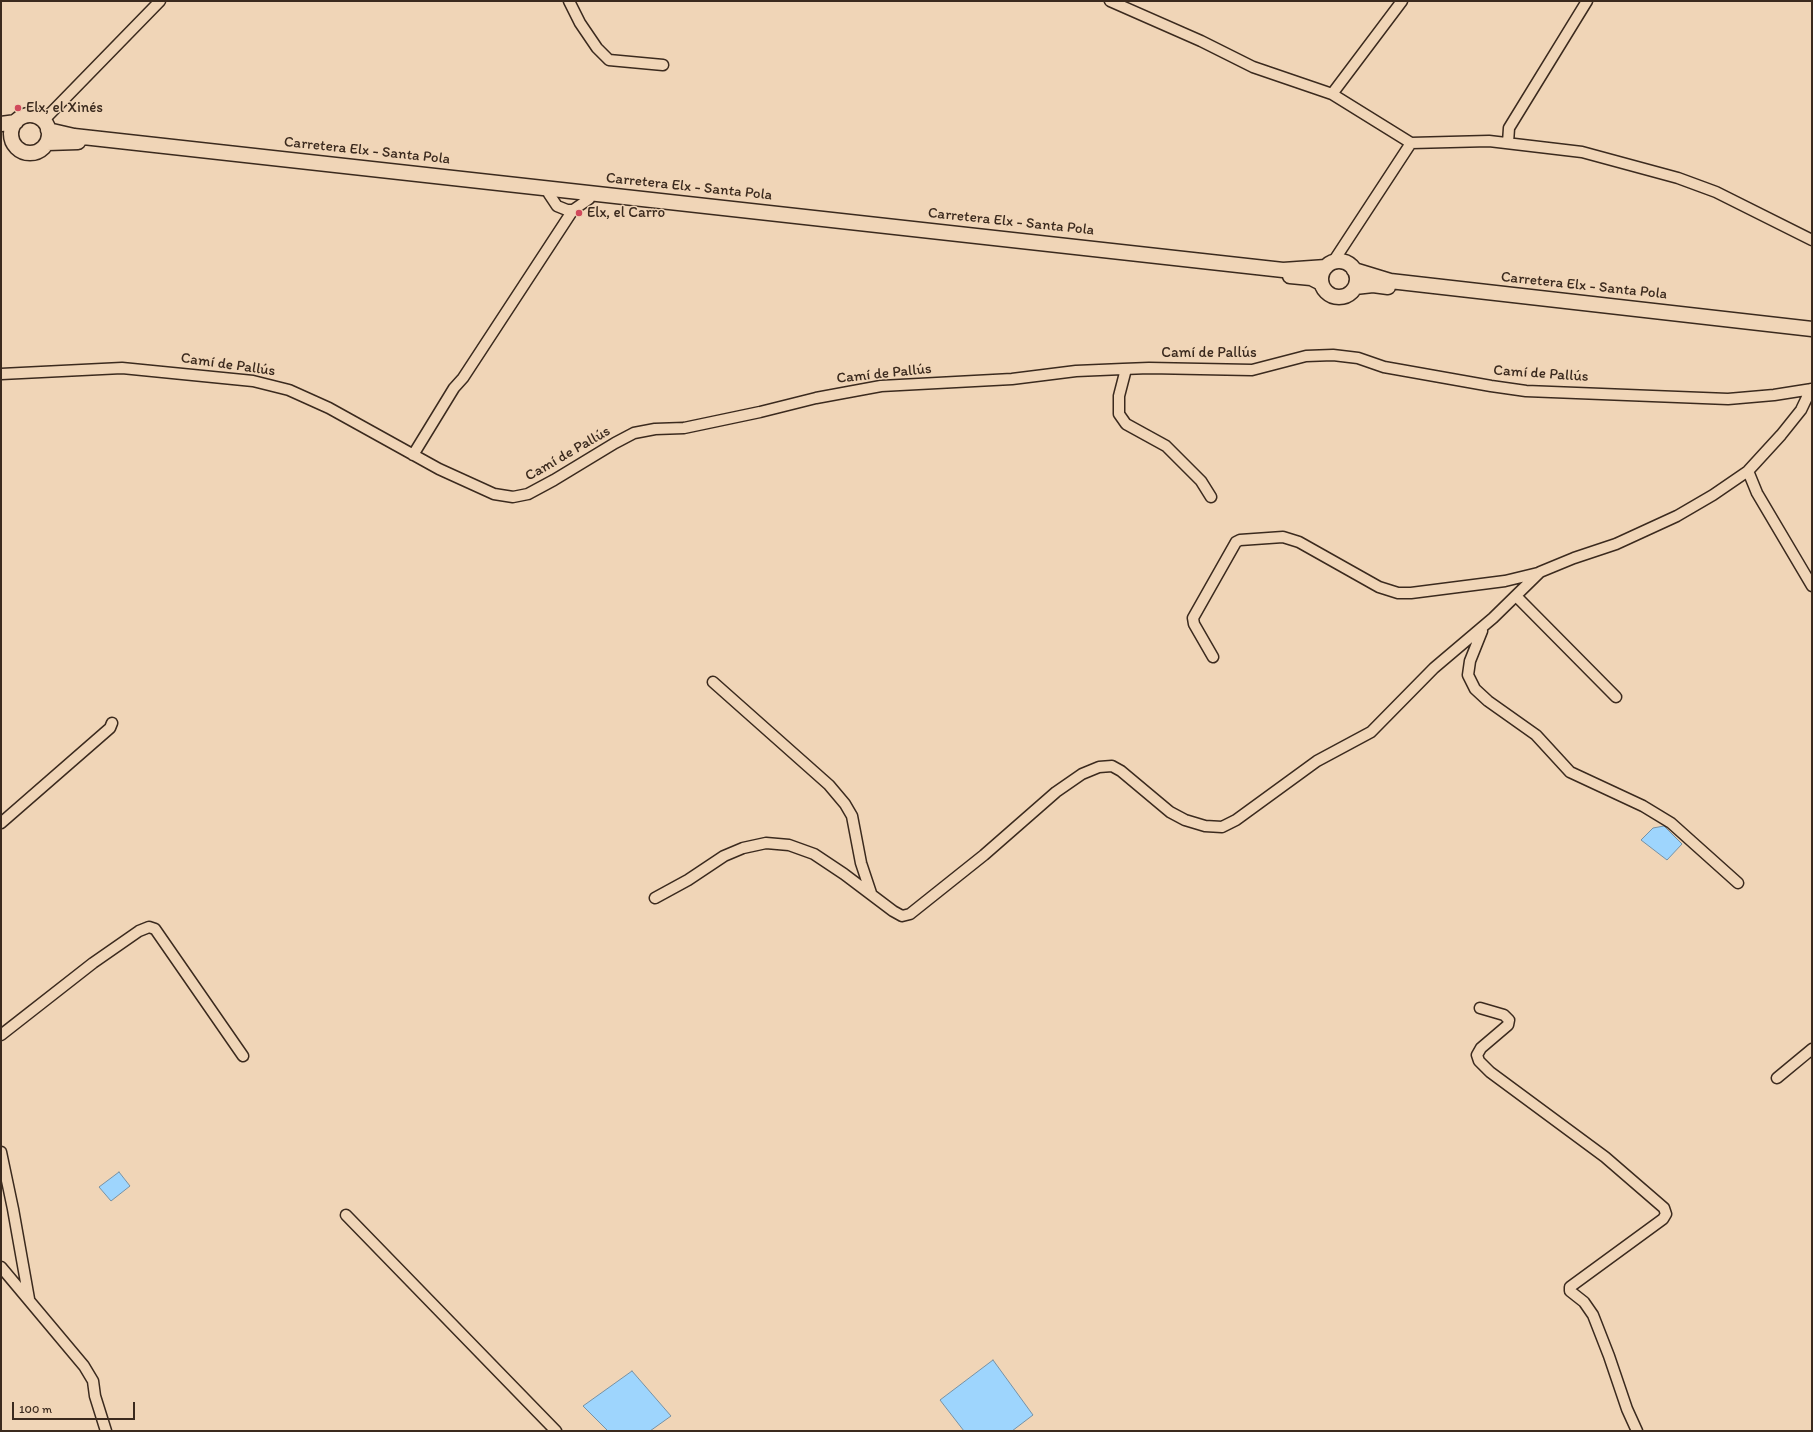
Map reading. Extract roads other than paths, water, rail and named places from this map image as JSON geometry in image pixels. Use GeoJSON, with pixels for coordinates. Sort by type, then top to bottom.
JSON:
{"type":"FeatureCollection","features":[{"type":"Feature","properties":{"kind":"main road"},"geometry":{"type":"LineString","coordinates":[[1,124],[16,122],[30,116],[39,118],[46,131],[36,152],[29,153],[7,140],[16,122]]}},
{"type":"Feature","properties":{"kind":"main road","name":"Carretera Elx - Santa Pola"},"geometry":{"type":"LineString","coordinates":[[46,131],[83,141],[549,194],[654,208],[785,220],[957,242],[1312,278],[1321,282]]}},
{"type":"Feature","properties":{"kind":"main road","name":"Carretera Elx - Santa Pola"},"geometry":{"type":"LineString","coordinates":[[46,131],[90,138],[1283,270],[1340,263],[1390,281],[1812,329]]}},
{"type":"Feature","properties":{"kind":"main road"},"geometry":{"type":"LineString","coordinates":[[1340,263],[1357,281],[1355,287],[1347,295],[1336,297],[1327,292],[1321,282],[1321,277],[1340,263]]}},
{"type":"Feature","properties":{"kind":"main road","name":"Carretera Elx - Santa Pola"},"geometry":{"type":"LineString","coordinates":[[1355,287],[1373,285],[1496,302],[1812,336]]}},
{"type":"Feature","properties":{"kind":"street"},"geometry":{"type":"LineString","coordinates":[[46,131],[160,1]]}},
{"type":"Feature","properties":{"kind":"street"},"geometry":{"type":"LineString","coordinates":[[569,1],[588,35],[597,48],[609,60],[663,65]]}},
{"type":"Feature","properties":{"kind":"street"},"geometry":{"type":"LineString","coordinates":[[1110,1],[1201,41],[1253,67],[1332,94],[1411,143],[1489,141],[1582,152],[1678,178],[1716,192],[1812,240]]}},
{"type":"Feature","properties":{"kind":"street"},"geometry":{"type":"LineString","coordinates":[[1332,94],[1402,1]]}},
{"type":"Feature","properties":{"kind":"street"},"geometry":{"type":"LineString","coordinates":[[1508,144],[1508,128],[1587,1]]}},
{"type":"Feature","properties":{"kind":"street"},"geometry":{"type":"LineString","coordinates":[[1340,263],[1365,211],[1411,143]]}},
{"type":"Feature","properties":{"kind":"street"},"geometry":{"type":"LineString","coordinates":[[549,194],[557,206],[563,209],[573,210]]}},
{"type":"Feature","properties":{"kind":"street"},"geometry":{"type":"LineString","coordinates":[[413,455],[454,388],[463,378],[573,210],[589,199]]}},
{"type":"Feature","properties":{"kind":"street","name":"Camí de Pallús"},"geometry":{"type":"LineString","coordinates":[[1,374],[34,374],[122,368],[253,381],[289,390],[329,408],[439,469],[494,494],[513,497],[528,494],[634,433],[655,429],[684,428],[816,398],[881,386],[1012,379],[1076,371],[1126,368],[1252,370],[1306,356],[1333,355],[1358,358],[1384,366],[1491,386],[1526,390],[1728,399],[1774,395],[1811,389]]}},
{"type":"Feature","properties":{"kind":"street"},"geometry":{"type":"LineString","coordinates":[[1126,368],[1118,396],[1119,414],[1126,424],[1166,446],[1201,481],[1211,497]]}},
{"type":"Feature","properties":{"kind":"street"},"geometry":{"type":"LineString","coordinates":[[1213,657],[1194,624],[1193,618],[1236,542],[1240,540],[1283,537],[1299,542],[1379,587],[1398,593],[1411,593],[1505,581],[1540,572],[1574,558],[1616,544],[1677,516],[1713,495],[1748,471],[1781,435],[1800,410],[1811,389]]}},
{"type":"Feature","properties":{"kind":"street"},"geometry":{"type":"LineString","coordinates":[[1748,471],[1758,493],[1812,586]]}},
{"type":"Feature","properties":{"kind":"street"},"geometry":{"type":"LineString","coordinates":[[655,898],[688,880],[724,856],[743,848],[766,843],[789,844],[814,854],[893,911],[902,916],[910,914],[984,855],[1056,792],[1082,774],[1100,767],[1112,766],[1121,771],[1170,812],[1185,820],[1205,826],[1222,827],[1236,820],[1317,761],[1372,732],[1434,668],[1485,625],[1540,572]]}},
{"type":"Feature","properties":{"kind":"street"},"geometry":{"type":"LineString","coordinates":[[1516,596],[1616,697]]}},
{"type":"Feature","properties":{"kind":"street"},"geometry":{"type":"LineString","coordinates":[[1485,625],[1470,661],[1468,675],[1475,689],[1488,701],[1536,735],[1570,772],[1643,806],[1671,823],[1738,883]]}},
{"type":"Feature","properties":{"kind":"street"},"geometry":{"type":"LineString","coordinates":[[713,682],[829,785],[845,804],[852,816],[861,862],[872,895]]}},
{"type":"Feature","properties":{"kind":"street"},"geometry":{"type":"LineString","coordinates":[[1,823],[110,728],[112,723]]}},
{"type":"Feature","properties":{"kind":"street"},"geometry":{"type":"LineString","coordinates":[[1,1035],[93,963],[139,931],[149,927],[155,929],[243,1056]]}},
{"type":"Feature","properties":{"kind":"street"},"geometry":{"type":"LineString","coordinates":[[1480,1008],[1504,1015],[1510,1020],[1508,1025],[1481,1048],[1477,1055],[1479,1061],[1490,1072],[1604,1157],[1664,1208],[1666,1214],[1663,1220],[1570,1287],[1570,1292],[1584,1302],[1593,1315],[1627,1409],[1637,1431]]}},
{"type":"Feature","properties":{"kind":"street"},"geometry":{"type":"LineString","coordinates":[[1777,1078],[1812,1049]]}},
{"type":"Feature","properties":{"kind":"street"},"geometry":{"type":"LineString","coordinates":[[1,1152],[29,1299]]}},
{"type":"Feature","properties":{"kind":"street"},"geometry":{"type":"LineString","coordinates":[[346,1215],[556,1431]]}},
{"type":"Feature","properties":{"kind":"street"},"geometry":{"type":"LineString","coordinates":[[1,1267],[87,1371],[93,1381],[95,1396],[106,1431]]}},
{"type":"Feature","properties":{"kind":"water"},"geometry":{"type":"Polygon","coordinates":[[[1664,826],[1682,844],[1667,860],[1641,840],[1653,828],[1664,826]]]}},
{"type":"Feature","properties":{"kind":"water"},"geometry":{"type":"Polygon","coordinates":[[[119,1172],[130,1186],[111,1201],[99,1187],[119,1172]]]}},
{"type":"Feature","properties":{"kind":"water"},"geometry":{"type":"Polygon","coordinates":[[[993,1360],[1033,1415],[1012,1431],[964,1431],[940,1400],[993,1360]]]}},
{"type":"Feature","properties":{"kind":"water"},"geometry":{"type":"Polygon","coordinates":[[[632,1371],[671,1416],[650,1431],[608,1431],[583,1406],[632,1371]]]}},
{"type":"Feature","properties":{"kind":"place","name":"Elx, el Xinés"},"geometry":{"type":"Point","coordinates":[18,108]}},
{"type":"Feature","properties":{"kind":"place","name":"Elx, el Carro"},"geometry":{"type":"Point","coordinates":[579,213]}}]}
